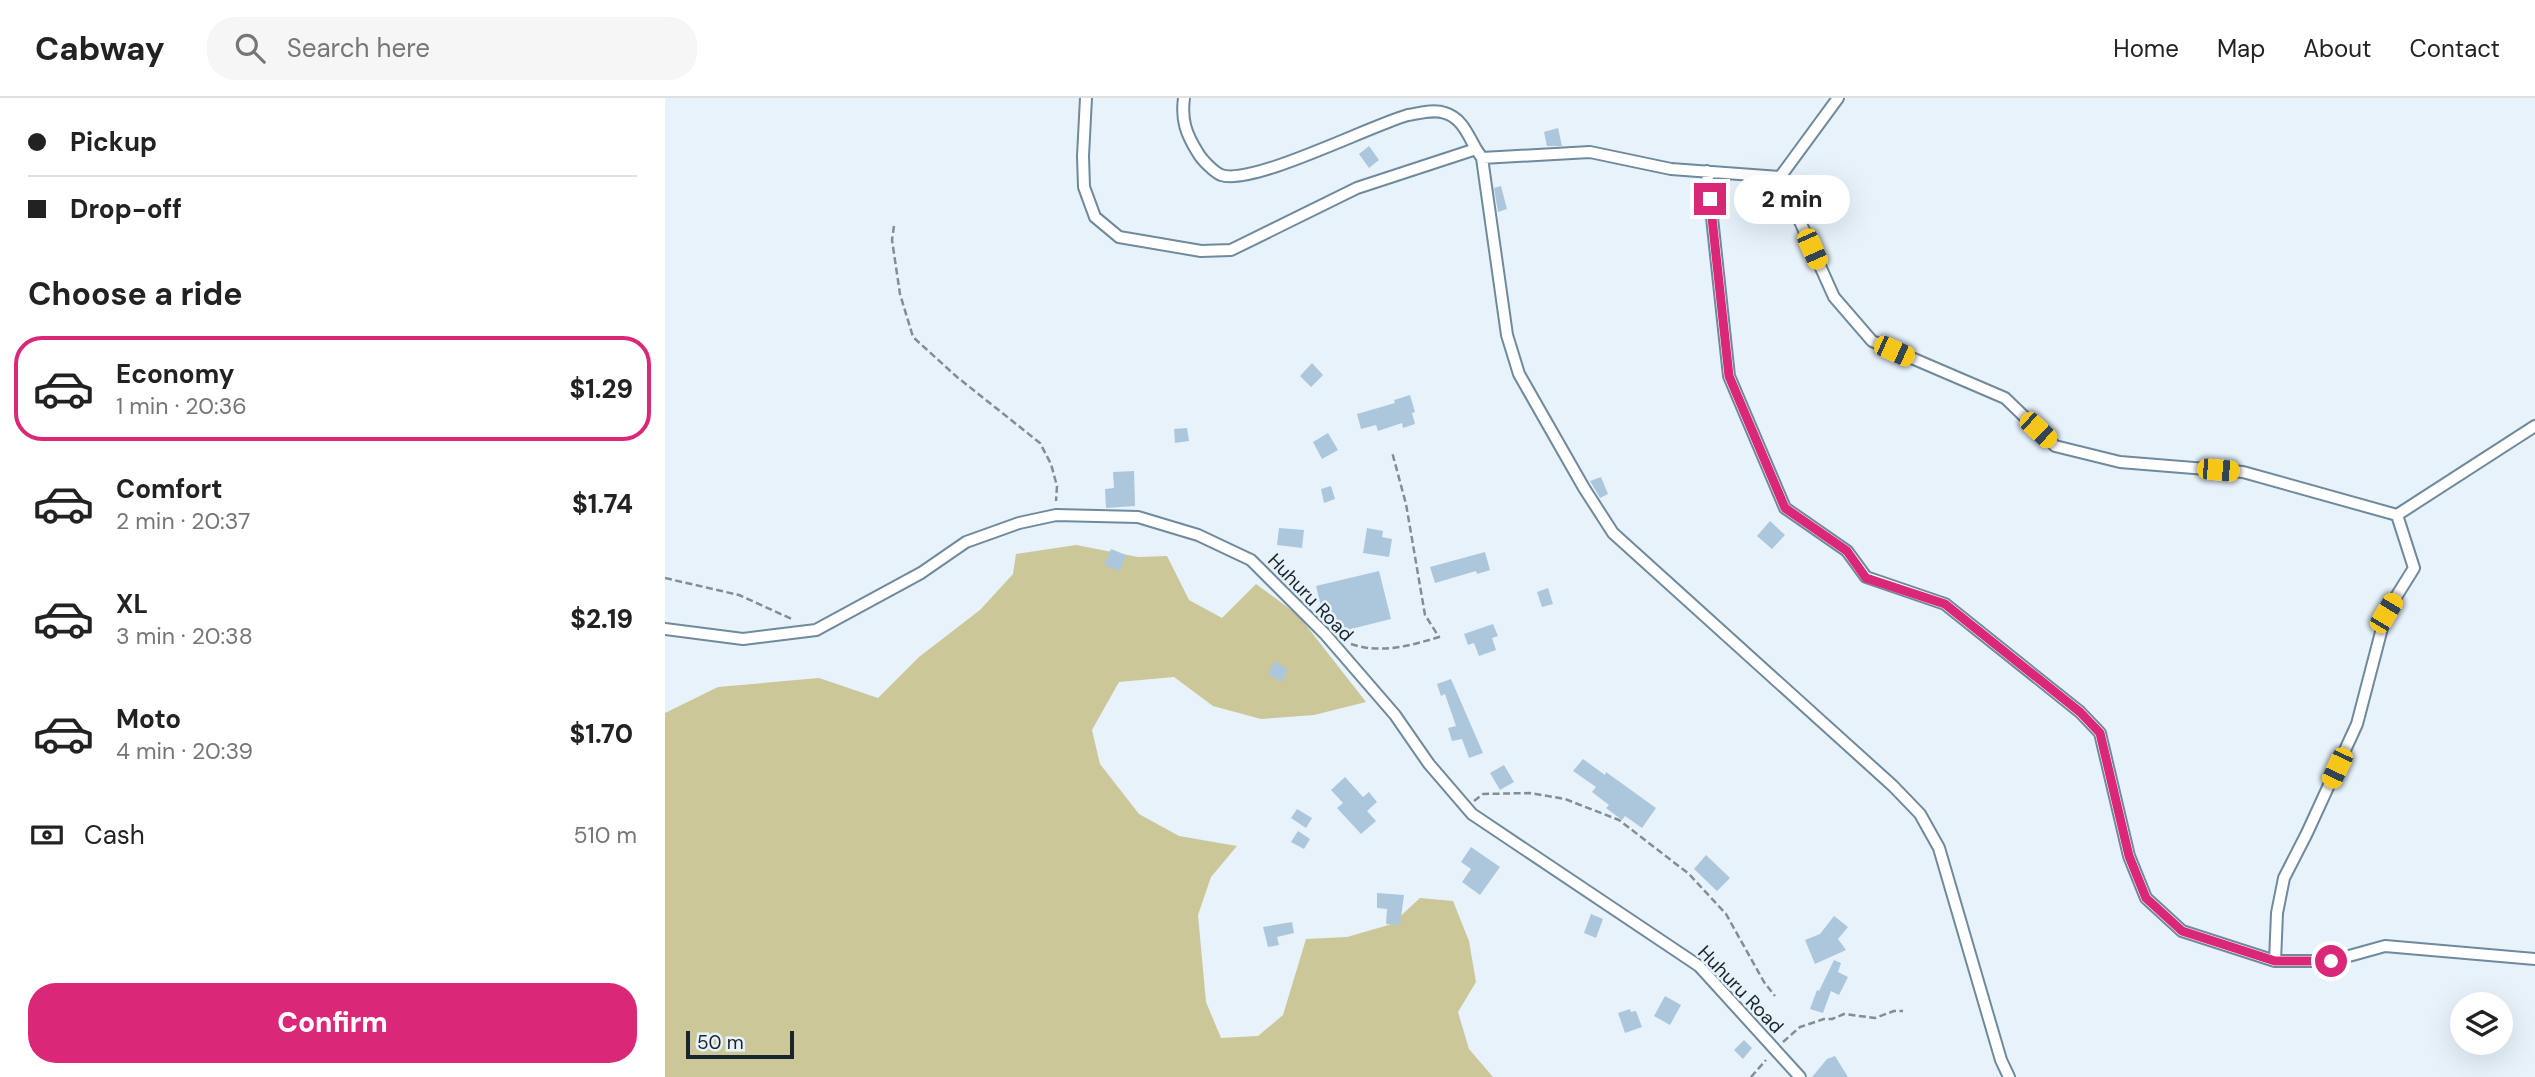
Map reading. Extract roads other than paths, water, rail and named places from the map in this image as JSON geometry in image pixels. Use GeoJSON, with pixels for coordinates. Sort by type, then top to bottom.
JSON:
{"type":"FeatureCollection","features":[{"type":"Feature","properties":{"kind":"street"},"geometry":{"type":"LineString","coordinates":[[1086,98],[1084,187],[1095,217],[1119,237],[1201,251],[1231,250],[1357,188],[1479,153],[1590,152],[1671,169],[1780,177]]}},
{"type":"Feature","properties":{"kind":"street"},"geometry":{"type":"LineString","coordinates":[[1184,98],[1181,117],[1187,136],[1201,158],[1221,174],[1247,176],[1388,121],[1424,112],[1446,113],[1464,125],[1479,153],[1507,335],[1519,374],[1584,488],[1613,533],[1893,786],[1920,814],[1939,848],[2001,1060],[2009,1077]]}},
{"type":"Feature","properties":{"kind":"street"},"geometry":{"type":"LineString","coordinates":[[1780,177],[1838,98]]}},
{"type":"Feature","properties":{"kind":"street"},"geometry":{"type":"LineString","coordinates":[[1707,171],[1729,376],[1785,508],[1847,551],[1866,578],[1945,604],[2080,712],[2100,733],[2129,856],[2146,898],[2182,931],[2275,961],[2331,961],[2385,946],[2535,959]]}},
{"type":"Feature","properties":{"kind":"street"},"geometry":{"type":"LineString","coordinates":[[1780,177],[1834,297],[1872,341],[2005,398],[2055,446],[2120,462],[2243,472],[2397,515],[2535,426]]}},
{"type":"Feature","properties":{"kind":"street","name":"Huhuru Road"},"geometry":{"type":"LineString","coordinates":[[665,629],[743,639],[816,630],[921,573],[966,542],[1019,523],[1056,515],[1138,517],[1198,535],[1251,560],[1325,634],[1395,715],[1429,764],[1472,814],[1699,966],[1800,1077]]}},
{"type":"Feature","properties":{"kind":"street"},"geometry":{"type":"LineString","coordinates":[[2275,961],[2277,913],[2284,878],[2357,724],[2386,613],[2414,568],[2397,515]]}}]}
